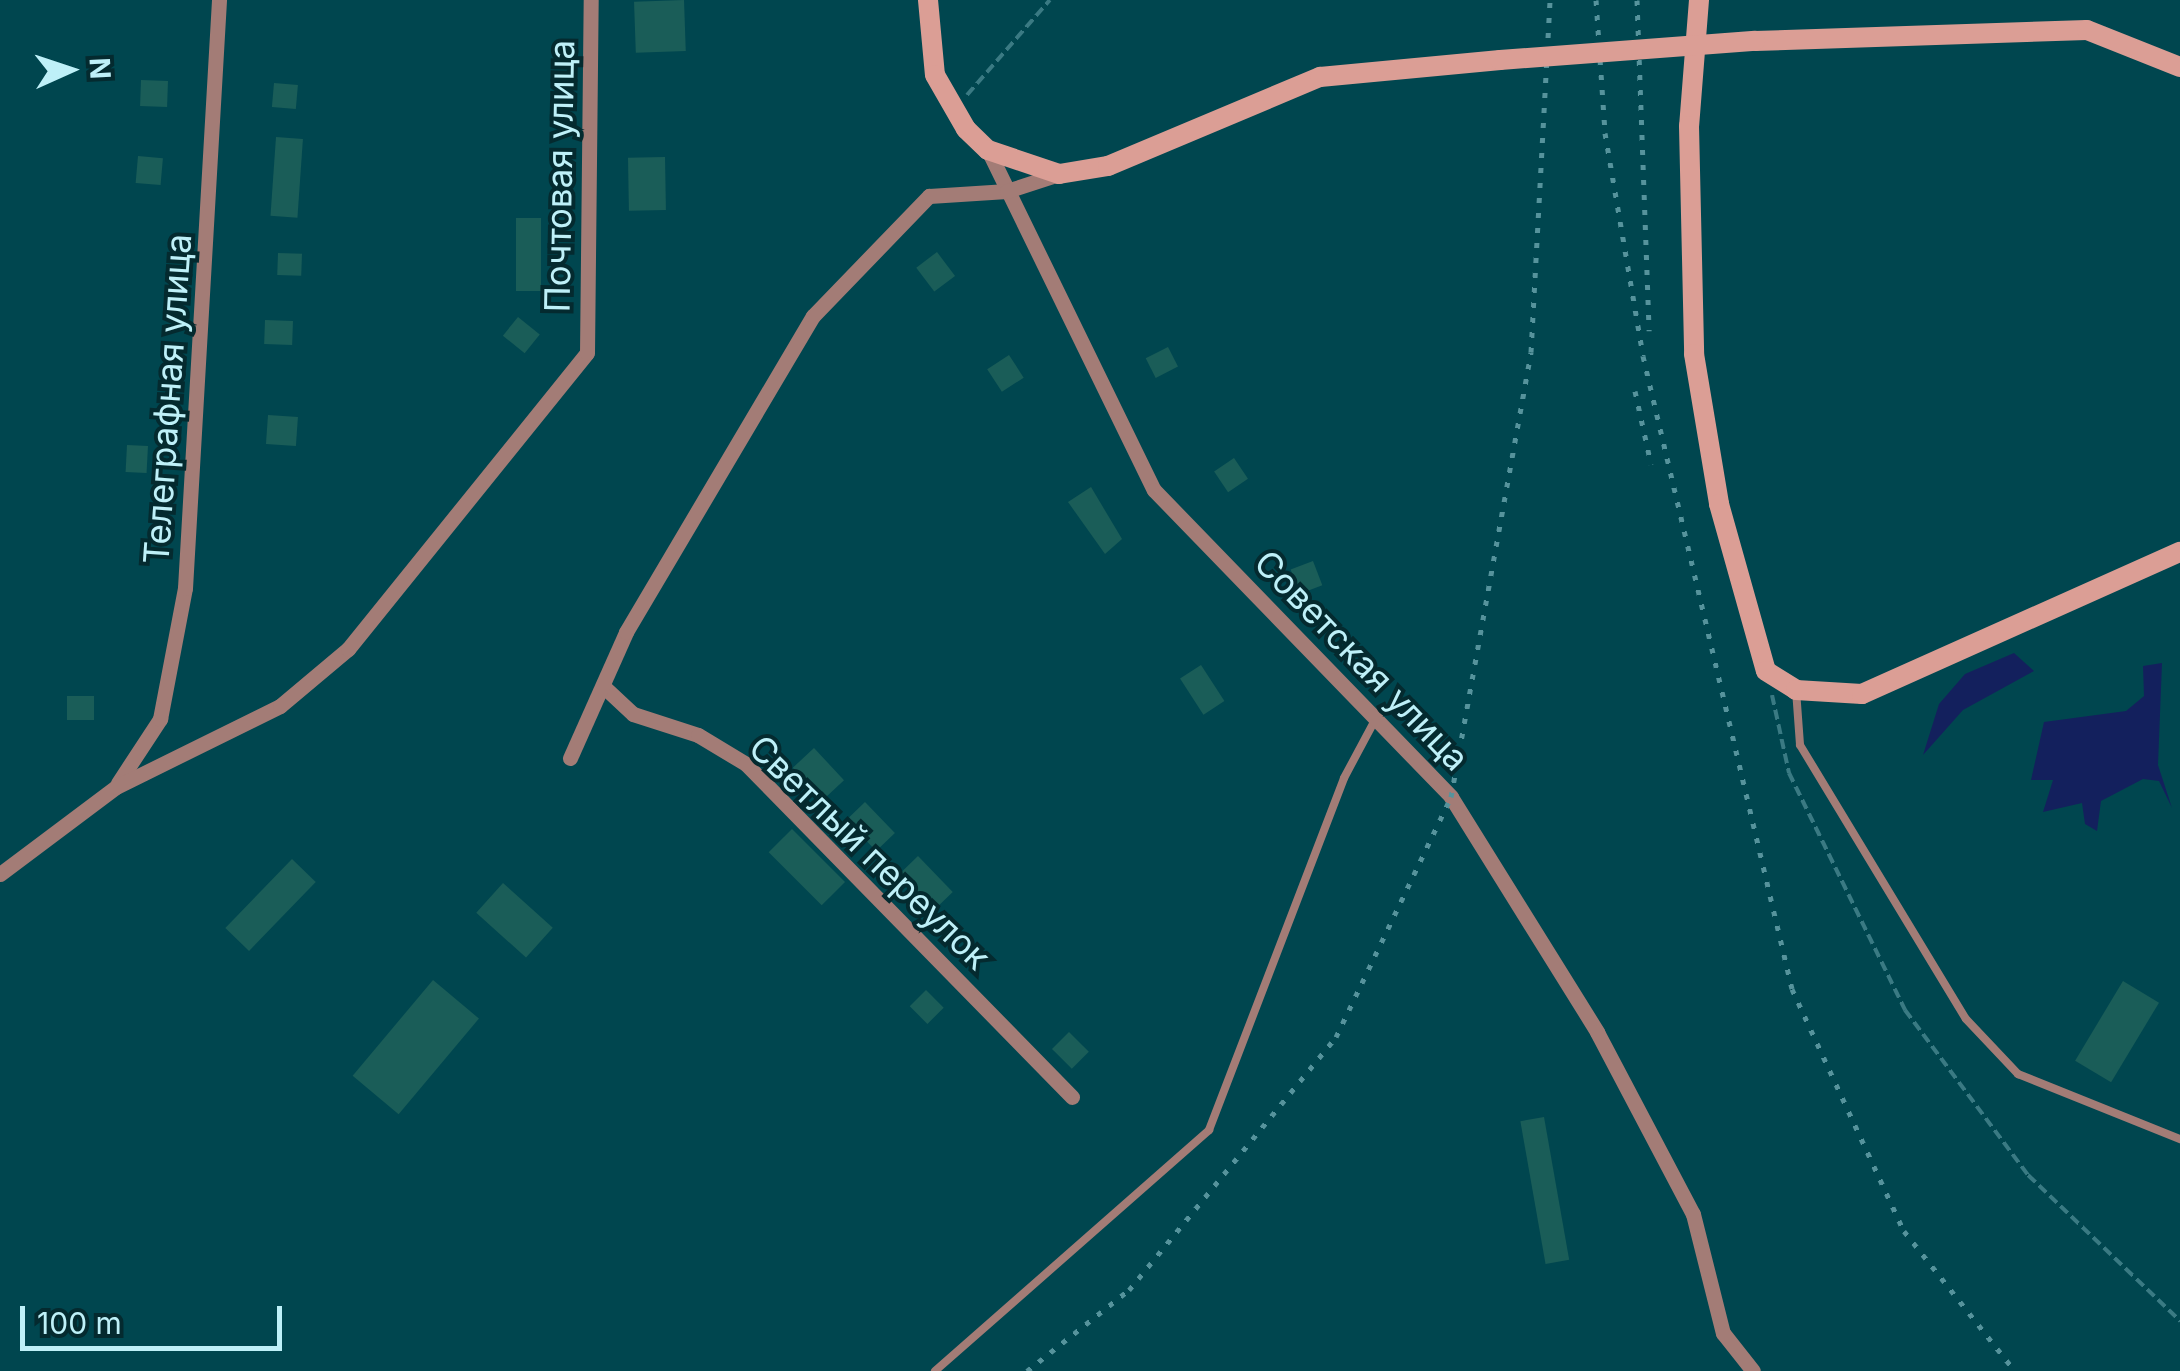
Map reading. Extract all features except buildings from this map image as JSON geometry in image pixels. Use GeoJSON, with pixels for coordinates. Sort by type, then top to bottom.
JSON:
{"type":"FeatureCollection","features":[{"type":"Feature","properties":{"kind":"street","name":"Телеграфная улица"},"geometry":{"type":"LineString","coordinates":[[116,786],[160,719],[186,588],[219,0]]}},
{"type":"Feature","properties":{"kind":"street","name":"Почтовая улица"},"geometry":{"type":"LineString","coordinates":[[116,786],[280,706],[348,649],[587,353],[590,0]]}},
{"type":"Feature","properties":{"kind":"street","name":"Советская улица"},"geometry":{"type":"LineString","coordinates":[[928,0],[935,75],[954,110],[988,150],[1154,490],[1451,797],[1597,1032],[1693,1214],[1723,1333],[1753,1371]]}},
{"type":"Feature","properties":{"kind":"street"},"geometry":{"type":"LineString","coordinates":[[1698,0],[1689,146],[1694,354],[1719,504],[1766,670],[1796,690],[1862,694],[2178,558]]}},
{"type":"Feature","properties":{"kind":"street"},"geometry":{"type":"LineString","coordinates":[[570,758],[602,686],[813,316],[929,196],[1007,191],[1058,174],[1108,166],[1320,77],[1755,41],[2087,30],[2180,68]]}},
{"type":"Feature","properties":{"kind":"street"},"geometry":{"type":"LineString","coordinates":[[988,150],[1058,174]]}},
{"type":"Feature","properties":{"kind":"street","name":"Светлый переулок"},"geometry":{"type":"LineString","coordinates":[[602,686],[633,714],[698,735],[746,764],[1072,1096]]}},
{"type":"Feature","properties":{"kind":"street"},"geometry":{"type":"LineString","coordinates":[[0,874],[116,786]]}},
{"type":"Feature","properties":{"kind":"lane"},"geometry":{"type":"LineString","coordinates":[[1796,690],[1800,745],[1966,1019],[2018,1074],[2180,1139]]}},
{"type":"Feature","properties":{"kind":"lane"},"geometry":{"type":"LineString","coordinates":[[935,1371],[1209,1130],[1344,778],[1376,720]]}},
{"type":"Feature","properties":{"kind":"path"},"geometry":{"type":"LineString","coordinates":[[954,110],[1050,0]]}},
{"type":"Feature","properties":{"kind":"path"},"geometry":{"type":"LineString","coordinates":[[1766,670],[1789,773],[1906,1010],[2028,1175],[2180,1322]]}},
{"type":"Feature","properties":{"kind":"shaded area"},"geometry":{"type":"Polygon","coordinates":[[[2014,653],[2034,671],[1963,710],[1923,755],[1939,704],[1965,674],[2014,653]]]}},
{"type":"Feature","properties":{"kind":"shaded area"},"geometry":{"type":"Polygon","coordinates":[[[2162,663],[2158,765],[2172,808],[2159,781],[2143,779],[2101,801],[2097,831],[2085,824],[2082,803],[2043,812],[2053,780],[2031,780],[2044,722],[2126,711],[2144,696],[2143,666],[2162,663]]]}},
{"type":"Feature","properties":{"kind":"railway"},"geometry":{"type":"LineString","coordinates":[[1027,1371],[1129,1290],[1336,1037],[1451,797],[1531,352],[1550,0]]}},
{"type":"Feature","properties":{"kind":"railway"},"geometry":{"type":"LineString","coordinates":[[1596,0],[1605,133],[1643,356],[1792,989],[1904,1231],[2015,1371]]}},
{"type":"Feature","properties":{"kind":"railway"},"geometry":{"type":"LineString","coordinates":[[1637,0],[1649,331]]}},
{"type":"Feature","properties":{"kind":"railway"},"geometry":{"type":"LineString","coordinates":[[1635,391],[1651,464]]}}]}
